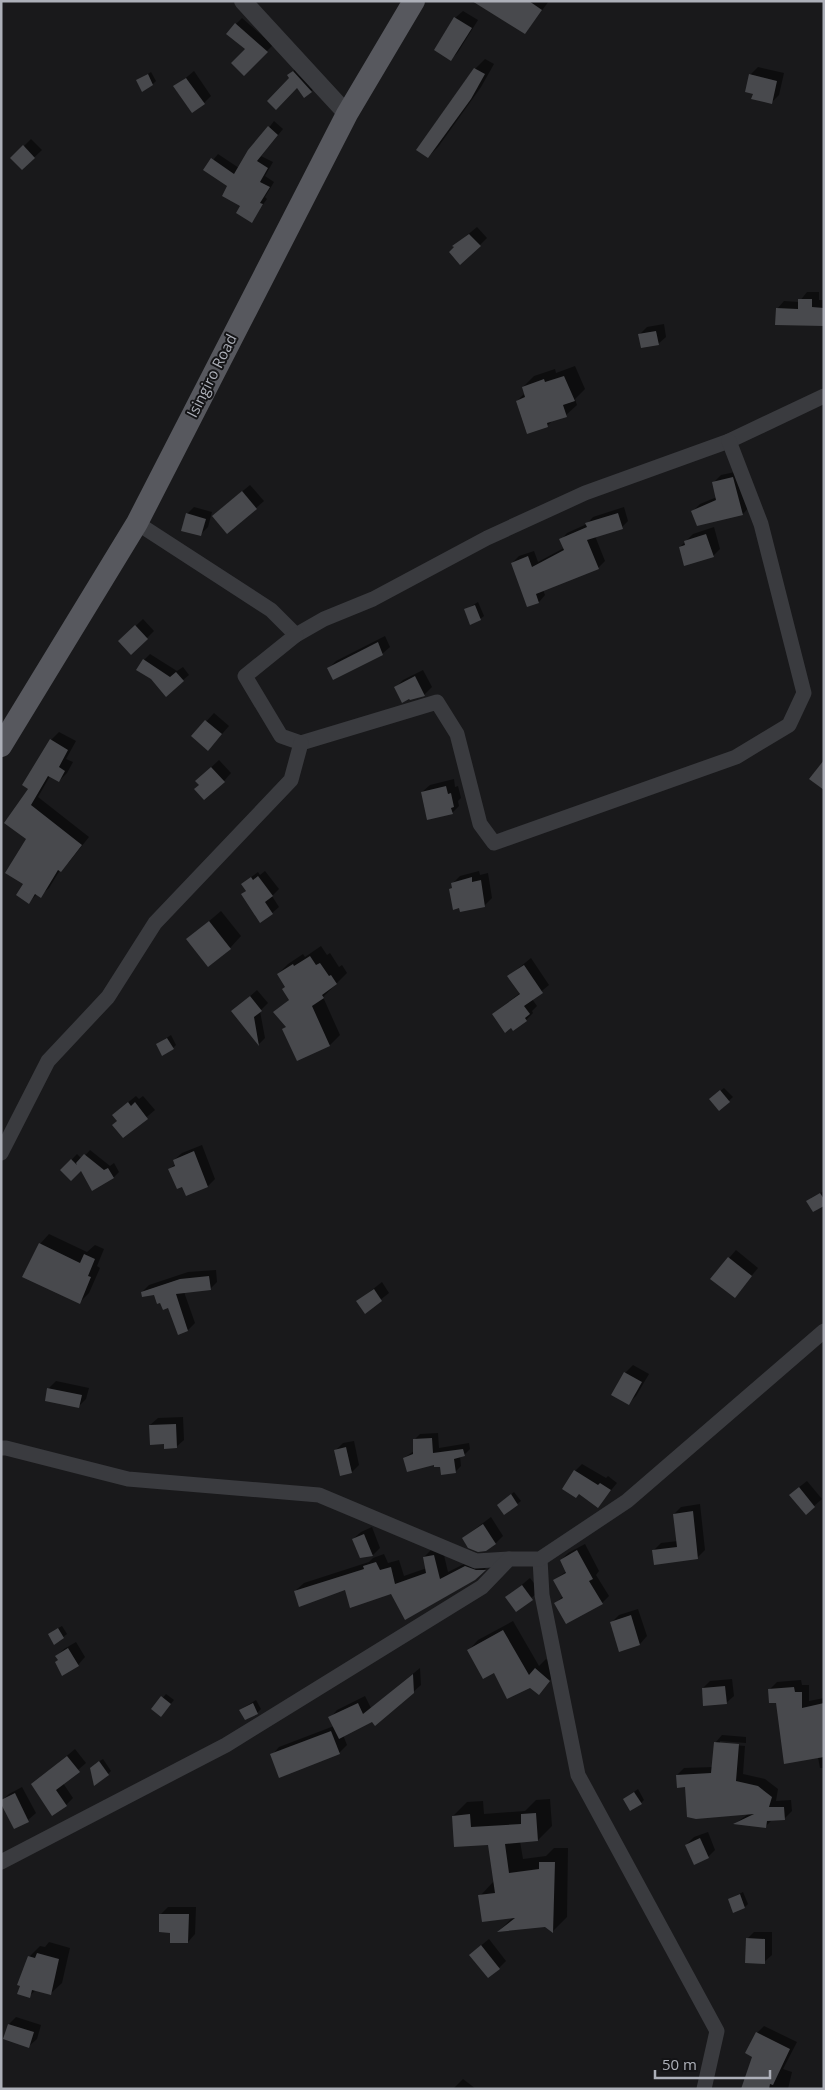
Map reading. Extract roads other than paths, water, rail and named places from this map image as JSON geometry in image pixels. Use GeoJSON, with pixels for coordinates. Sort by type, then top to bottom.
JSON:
{"type":"FeatureCollection","features":[{"type":"Feature","properties":{"kind":"main road","name":"Isingiro Road"},"geometry":{"type":"LineString","coordinates":[[1,746],[137,523],[347,114],[414,1]]}},
{"type":"Feature","properties":{"kind":"street"},"geometry":{"type":"LineString","coordinates":[[243,1],[347,114]]}},
{"type":"Feature","properties":{"kind":"street"},"geometry":{"type":"LineString","coordinates":[[729,441],[761,524],[804,693],[789,725],[736,757],[494,843],[480,824],[458,734],[437,702],[301,743],[280,736],[245,676],[296,635],[324,620],[373,599],[487,538],[576,498],[729,441],[824,396]]}},
{"type":"Feature","properties":{"kind":"street"},"geometry":{"type":"LineString","coordinates":[[137,523],[271,610],[296,635]]}},
{"type":"Feature","properties":{"kind":"street"},"geometry":{"type":"LineString","coordinates":[[1,1153],[48,1061],[108,997],[155,923],[291,780],[301,743]]}},
{"type":"Feature","properties":{"kind":"street"},"geometry":{"type":"LineString","coordinates":[[1,1448],[128,1479],[319,1496],[476,1561],[540,1559],[627,1501],[824,1331]]}},
{"type":"Feature","properties":{"kind":"street"},"geometry":{"type":"LineString","coordinates":[[2,1861],[226,1745],[482,1586],[509,1559]]}},
{"type":"Feature","properties":{"kind":"street"},"geometry":{"type":"LineString","coordinates":[[540,1559],[542,1595],[578,1775],[717,2031],[704,2089]]}}]}
